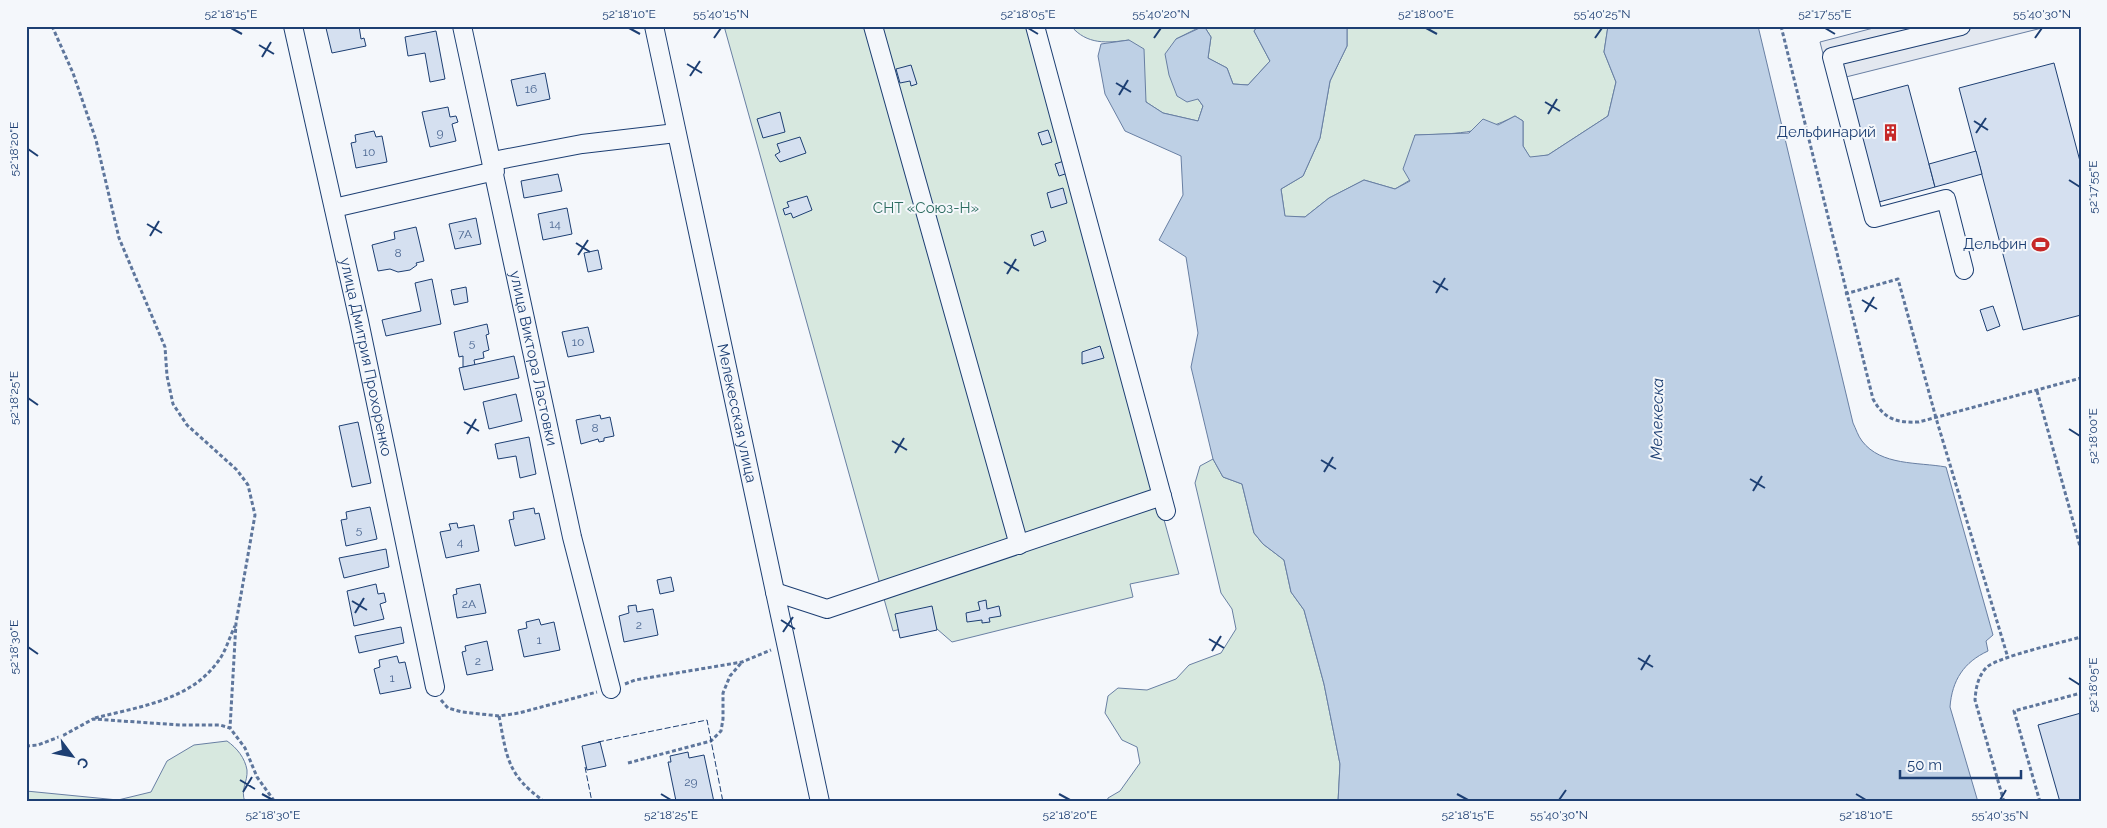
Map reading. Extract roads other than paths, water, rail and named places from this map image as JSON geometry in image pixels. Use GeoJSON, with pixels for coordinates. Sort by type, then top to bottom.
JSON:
{"type":"FeatureCollection","features":[{"type":"Feature","properties":{"kind":"street","name":"улица Дмитрия Прохоренко"},"geometry":{"type":"LineString","coordinates":[[293,26],[361,330],[435,687]]}},
{"type":"Feature","properties":{"kind":"street","name":"улица Виктора Ластовки"},"geometry":{"type":"LineString","coordinates":[[462,26],[494,166],[572,537],[611,688]]}},
{"type":"Feature","properties":{"kind":"street","name":"Мелекесская улица"},"geometry":{"type":"LineString","coordinates":[[654,26],[820,802]]}},
{"type":"Feature","properties":{"kind":"street"},"geometry":{"type":"LineString","coordinates":[[873,26],[1018,545]]}},
{"type":"Feature","properties":{"kind":"street"},"geometry":{"type":"LineString","coordinates":[[774,592],[827,609],[1018,545],[1164,504],[1035,26]]}},
{"type":"Feature","properties":{"kind":"street"},"geometry":{"type":"LineString","coordinates":[[1961,26],[1832,57],[1874,218],[1946,200],[1964,270]]}},
{"type":"Feature","properties":{"kind":"street"},"geometry":{"type":"LineString","coordinates":[[334,208],[582,144],[676,132]]}},
{"type":"Feature","properties":{"kind":"water","name":"Мелекеска"},"geometry":{"type":"Polygon","coordinates":[[[1204,26],[1211,37],[1208,58],[1227,68],[1233,84],[1248,85],[1270,61],[1254,31],[1258,26],[1347,26],[1347,46],[1330,81],[1320,138],[1303,176],[1281,189],[1285,216],[1305,217],[1329,198],[1364,180],[1395,189],[1410,181],[1403,169],[1415,135],[1469,133],[1483,119],[1498,125],[1515,116],[1523,121],[1523,146],[1530,157],[1548,155],[1608,116],[1616,82],[1604,52],[1608,26],[1758,26],[1853,423],[1858,435],[1870,449],[1890,459],[1946,467],[1993,635],[1986,641],[1988,651],[1972,661],[1961,673],[1953,688],[1950,707],[1978,802],[1338,802],[1340,764],[1324,684],[1304,610],[1291,592],[1284,560],[1263,544],[1254,533],[1242,484],[1223,477],[1213,459],[1191,367],[1198,333],[1186,257],[1159,240],[1183,195],[1181,156],[1125,131],[1105,94],[1098,56],[1101,44],[1129,40],[1144,49],[1146,102],[1163,113],[1198,121],[1203,106],[1198,99],[1187,102],[1177,96],[1169,75],[1165,54],[1176,39],[1204,26]]]}},
{"type":"Feature","properties":{"kind":"place","name":"Дельфинарий"},"geometry":{"type":"Point","coordinates":[1890,132]}},
{"type":"Feature","properties":{"kind":"place","name":"Дельфин"},"geometry":{"type":"Point","coordinates":[2041,244]}},
{"type":"Feature","properties":{"kind":"park label","name":"СНТ «Союз-Н»"},"geometry":{"type":"Point","coordinates":[926,208]}}]}
